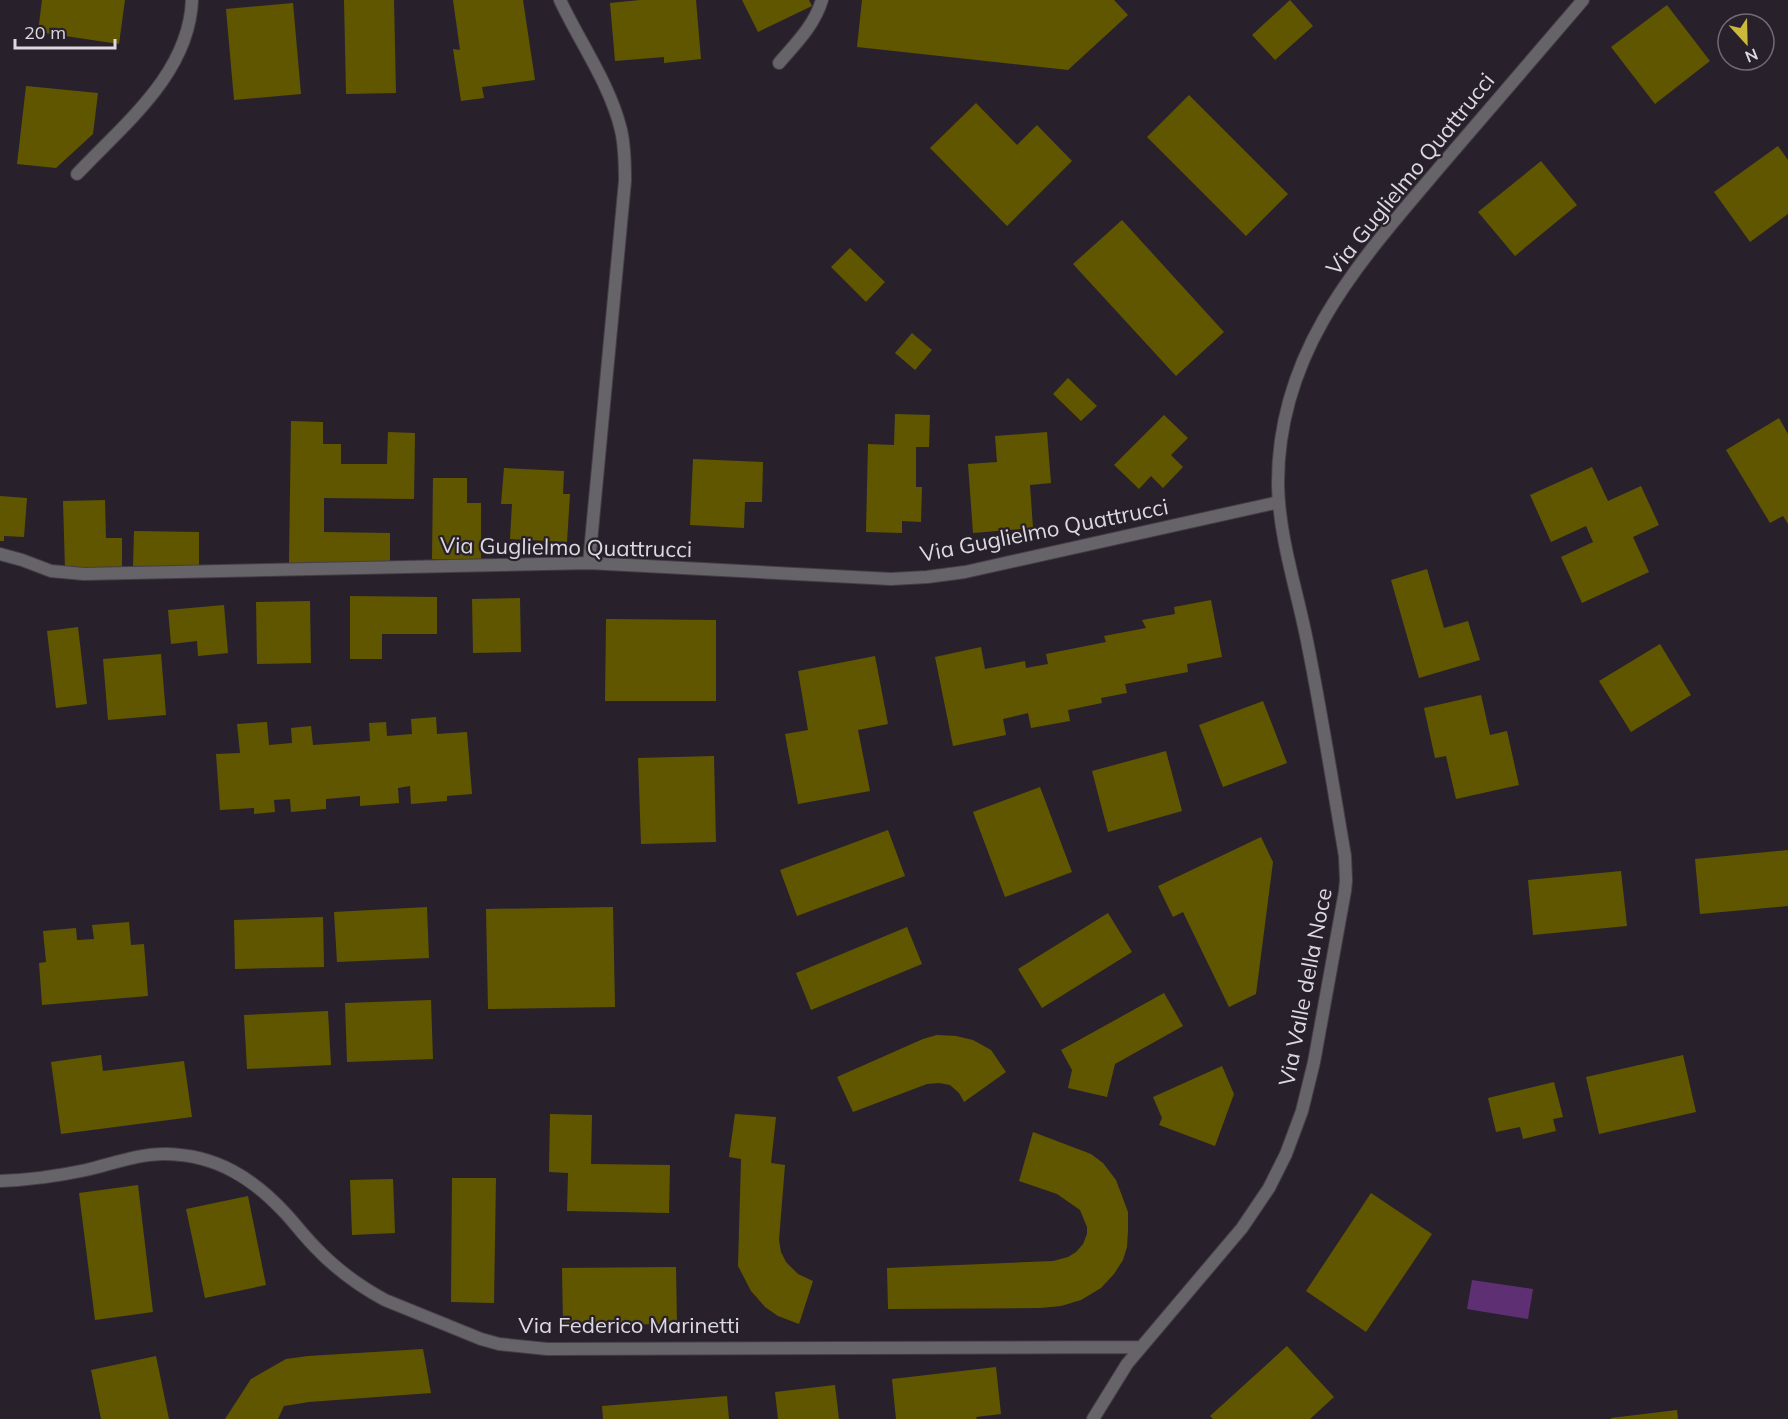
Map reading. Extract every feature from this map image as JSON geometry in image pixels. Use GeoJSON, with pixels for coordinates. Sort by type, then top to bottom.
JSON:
{"type":"FeatureCollection","features":[{"type":"Feature","properties":{"kind":"street"},"geometry":{"type":"LineString","coordinates":[[77,174],[151,96],[168,74],[182,47],[190,19],[192,0]]}},
{"type":"Feature","properties":{"kind":"street"},"geometry":{"type":"LineString","coordinates":[[560,0],[612,105],[621,131],[625,162],[589,563]]}},
{"type":"Feature","properties":{"kind":"street"},"geometry":{"type":"LineString","coordinates":[[779,63],[810,27],[816,18],[822,0]]}},
{"type":"Feature","properties":{"kind":"street","name":"Via Guglielmo Quattrucci"},"geometry":{"type":"LineString","coordinates":[[0,554],[51,571],[84,573],[589,563],[891,579],[965,572],[1279,502],[1280,456],[1286,413],[1305,355],[1329,309],[1382,236],[1583,0]]}},
{"type":"Feature","properties":{"kind":"street","name":"Via Valle della Noce"},"geometry":{"type":"LineString","coordinates":[[1093,1419],[1116,1379],[1242,1228],[1269,1188],[1286,1155],[1302,1111],[1314,1062],[1345,891],[1346,856],[1308,645],[1282,526],[1279,502]]}},
{"type":"Feature","properties":{"kind":"street","name":"Via Federico Marinetti"},"geometry":{"type":"LineString","coordinates":[[0,1181],[56,1176],[146,1156],[165,1154],[202,1158],[228,1168],[270,1198],[316,1248],[354,1282],[385,1300],[465,1334],[499,1344],[547,1349],[1141,1347]]}},
{"type":"Feature","properties":{"kind":"shaded area"},"geometry":{"type":"Polygon","coordinates":[[[1472,1280],[1533,1289],[1528,1319],[1467,1309],[1472,1280]]]}},
{"type":"Feature","properties":{"kind":"building"},"geometry":{"type":"Polygon","coordinates":[[[42,0],[125,0],[119,44],[38,32],[42,0]]]}},
{"type":"Feature","properties":{"kind":"building"},"geometry":{"type":"Polygon","coordinates":[[[344,0],[394,0],[396,93],[346,94],[344,0]]]}},
{"type":"Feature","properties":{"kind":"building"},"geometry":{"type":"Polygon","coordinates":[[[453,0],[523,0],[535,80],[482,87],[484,98],[461,101],[453,49],[460,50],[453,0]]]}},
{"type":"Feature","properties":{"kind":"building"},"geometry":{"type":"Polygon","coordinates":[[[640,0],[696,0],[701,59],[664,63],[664,57],[615,61],[610,3],[640,0]]]}},
{"type":"Feature","properties":{"kind":"building"},"geometry":{"type":"Polygon","coordinates":[[[742,0],[809,0],[812,6],[758,32],[742,0]]]}},
{"type":"Feature","properties":{"kind":"building"},"geometry":{"type":"Polygon","coordinates":[[[862,0],[1114,0],[1128,15],[1068,70],[857,47],[862,0]]]}},
{"type":"Feature","properties":{"kind":"building"},"geometry":{"type":"Polygon","coordinates":[[[1290,0],[1313,26],[1275,60],[1252,35],[1290,0]]]}},
{"type":"Feature","properties":{"kind":"building"},"geometry":{"type":"Polygon","coordinates":[[[293,3],[301,94],[234,100],[226,9],[293,3]]]}},
{"type":"Feature","properties":{"kind":"building"},"geometry":{"type":"Polygon","coordinates":[[[1667,5],[1710,61],[1655,104],[1611,47],[1667,5]]]}},
{"type":"Feature","properties":{"kind":"building"},"geometry":{"type":"Polygon","coordinates":[[[26,86],[98,93],[93,134],[56,168],[17,164],[26,86]]]}},
{"type":"Feature","properties":{"kind":"building"},"geometry":{"type":"Polygon","coordinates":[[[1189,95],[1288,194],[1246,236],[1147,137],[1189,95]]]}},
{"type":"Feature","properties":{"kind":"building"},"geometry":{"type":"Polygon","coordinates":[[[976,103],[1017,145],[1037,125],[1072,161],[1007,226],[930,148],[976,103]]]}},
{"type":"Feature","properties":{"kind":"building"},"geometry":{"type":"Polygon","coordinates":[[[1778,146],[1788,160],[1788,214],[1750,242],[1714,192],[1778,146]]]}},
{"type":"Feature","properties":{"kind":"building"},"geometry":{"type":"Polygon","coordinates":[[[1541,161],[1577,205],[1515,256],[1478,212],[1541,161]]]}},
{"type":"Feature","properties":{"kind":"building"},"geometry":{"type":"Polygon","coordinates":[[[1122,220],[1224,332],[1176,376],[1073,264],[1122,220]]]}},
{"type":"Feature","properties":{"kind":"building"},"geometry":{"type":"Polygon","coordinates":[[[850,248],[885,282],[866,302],[831,267],[850,248]]]}},
{"type":"Feature","properties":{"kind":"building"},"geometry":{"type":"Polygon","coordinates":[[[912,333],[932,350],[915,370],[895,353],[912,333]]]}},
{"type":"Feature","properties":{"kind":"building"},"geometry":{"type":"Polygon","coordinates":[[[1068,378],[1097,406],[1081,421],[1053,394],[1068,378]]]}},
{"type":"Feature","properties":{"kind":"building"},"geometry":{"type":"Polygon","coordinates":[[[895,414],[930,415],[929,447],[916,447],[916,487],[922,487],[921,522],[902,521],[902,533],[866,532],[868,444],[894,445],[895,414]]]}},
{"type":"Feature","properties":{"kind":"building"},"geometry":{"type":"Polygon","coordinates":[[[1164,415],[1188,438],[1171,455],[1183,467],[1163,488],[1151,476],[1139,489],[1114,465],[1164,415]]]}},
{"type":"Feature","properties":{"kind":"building"},"geometry":{"type":"Polygon","coordinates":[[[1779,418],[1788,434],[1788,524],[1783,516],[1770,523],[1726,450],[1779,418]]]}},
{"type":"Feature","properties":{"kind":"building"},"geometry":{"type":"Polygon","coordinates":[[[291,421],[323,422],[323,444],[341,444],[341,464],[387,464],[388,432],[415,433],[414,499],[324,498],[324,532],[390,533],[390,565],[289,563],[291,421]]]}},
{"type":"Feature","properties":{"kind":"building"},"geometry":{"type":"Polygon","coordinates":[[[1047,432],[1051,483],[1030,485],[1033,528],[973,533],[968,464],[997,462],[995,436],[1047,432]]]}},
{"type":"Feature","properties":{"kind":"building"},"geometry":{"type":"Polygon","coordinates":[[[693,459],[763,462],[762,502],[745,502],[744,528],[690,525],[693,459]]]}},
{"type":"Feature","properties":{"kind":"building"},"geometry":{"type":"Polygon","coordinates":[[[1592,467],[1608,501],[1641,486],[1659,525],[1633,537],[1649,572],[1582,603],[1561,557],[1593,542],[1586,526],[1551,542],[1530,495],[1592,467]]]}},
{"type":"Feature","properties":{"kind":"building"},"geometry":{"type":"Polygon","coordinates":[[[504,468],[564,471],[563,494],[570,494],[567,542],[510,539],[512,504],[501,504],[504,468]]]}},
{"type":"Feature","properties":{"kind":"building"},"geometry":{"type":"Polygon","coordinates":[[[433,478],[467,478],[467,503],[481,503],[481,560],[432,559],[433,478]]]}},
{"type":"Feature","properties":{"kind":"building"},"geometry":{"type":"Polygon","coordinates":[[[0,496],[27,498],[24,537],[4,536],[4,541],[0,541],[0,496]]]}},
{"type":"Feature","properties":{"kind":"building"},"geometry":{"type":"Polygon","coordinates":[[[105,500],[106,538],[122,538],[122,568],[65,569],[63,501],[105,500]]]}},
{"type":"Feature","properties":{"kind":"building"},"geometry":{"type":"Polygon","coordinates":[[[134,531],[199,532],[199,567],[133,567],[134,531]]]}},
{"type":"Feature","properties":{"kind":"building"},"geometry":{"type":"Polygon","coordinates":[[[1427,569],[1444,628],[1468,621],[1480,660],[1419,678],[1391,580],[1427,569]]]}},
{"type":"Feature","properties":{"kind":"building"},"geometry":{"type":"Polygon","coordinates":[[[350,596],[437,597],[437,634],[382,634],[382,659],[350,659],[350,596]]]}},
{"type":"Feature","properties":{"kind":"building"},"geometry":{"type":"Polygon","coordinates":[[[520,598],[521,652],[473,653],[472,599],[520,598]]]}},
{"type":"Feature","properties":{"kind":"building"},"geometry":{"type":"Polygon","coordinates":[[[1211,600],[1222,657],[1187,664],[1188,672],[1125,684],[1127,693],[1101,698],[1102,703],[1068,710],[1070,721],[1031,728],[1028,713],[1003,719],[1006,735],[953,746],[935,657],[981,647],[985,669],[1025,661],[1026,668],[1048,664],[1046,654],[1106,642],[1104,636],[1146,628],[1142,620],[1175,614],[1174,607],[1211,600]]]}},
{"type":"Feature","properties":{"kind":"building"},"geometry":{"type":"Polygon","coordinates":[[[310,601],[311,663],[257,664],[256,602],[310,601]]]}},
{"type":"Feature","properties":{"kind":"building"},"geometry":{"type":"Polygon","coordinates":[[[224,605],[228,653],[198,656],[197,641],[171,644],[168,610],[224,605]]]}},
{"type":"Feature","properties":{"kind":"building"},"geometry":{"type":"Polygon","coordinates":[[[606,619],[716,620],[716,701],[605,701],[606,619]]]}},
{"type":"Feature","properties":{"kind":"building"},"geometry":{"type":"Polygon","coordinates":[[[78,627],[87,704],[56,708],[47,631],[78,627]]]}},
{"type":"Feature","properties":{"kind":"building"},"geometry":{"type":"Polygon","coordinates":[[[1660,644],[1691,695],[1631,732],[1599,681],[1660,644]]]}},
{"type":"Feature","properties":{"kind":"building"},"geometry":{"type":"Polygon","coordinates":[[[161,654],[166,715],[108,720],[103,659],[161,654]]]}},
{"type":"Feature","properties":{"kind":"building"},"geometry":{"type":"Polygon","coordinates":[[[875,656],[888,724],[858,730],[870,791],[798,804],[785,734],[808,730],[798,671],[875,656]]]}},
{"type":"Feature","properties":{"kind":"building"},"geometry":{"type":"Polygon","coordinates":[[[1481,695],[1490,735],[1507,731],[1519,785],[1456,799],[1446,756],[1435,758],[1424,708],[1481,695]]]}},
{"type":"Feature","properties":{"kind":"building"},"geometry":{"type":"Polygon","coordinates":[[[1263,701],[1287,763],[1223,787],[1199,725],[1263,701]]]}},
{"type":"Feature","properties":{"kind":"building"},"geometry":{"type":"Polygon","coordinates":[[[436,717],[437,734],[467,732],[472,794],[447,796],[447,801],[411,804],[410,786],[398,788],[399,803],[360,806],[360,796],[326,799],[326,809],[291,812],[290,799],[274,800],[275,812],[254,814],[254,808],[220,810],[216,754],[240,753],[237,724],[267,722],[269,745],[292,743],[291,728],[311,726],[313,745],[370,741],[369,723],[386,722],[387,736],[412,734],[411,719],[436,717]]]}},
{"type":"Feature","properties":{"kind":"building"},"geometry":{"type":"Polygon","coordinates":[[[1166,751],[1182,811],[1108,832],[1092,771],[1166,751]]]}},
{"type":"Feature","properties":{"kind":"building"},"geometry":{"type":"Polygon","coordinates":[[[714,756],[716,842],[641,844],[638,758],[714,756]]]}},
{"type":"Feature","properties":{"kind":"building"},"geometry":{"type":"Polygon","coordinates":[[[1040,787],[1072,872],[1005,897],[973,812],[1040,787]]]}},
{"type":"Feature","properties":{"kind":"building"},"geometry":{"type":"Polygon","coordinates":[[[888,830],[905,876],[797,916],[780,870],[888,830]]]}},
{"type":"Feature","properties":{"kind":"building"},"geometry":{"type":"Polygon","coordinates":[[[1261,837],[1273,862],[1256,994],[1229,1007],[1183,912],[1173,917],[1158,886],[1261,837]]]}},
{"type":"Feature","properties":{"kind":"building"},"geometry":{"type":"Polygon","coordinates":[[[1788,850],[1788,906],[1700,914],[1695,859],[1788,850]]]}},
{"type":"Feature","properties":{"kind":"building"},"geometry":{"type":"Polygon","coordinates":[[[1621,871],[1627,926],[1533,935],[1528,880],[1621,871]]]}},
{"type":"Feature","properties":{"kind":"building"},"geometry":{"type":"Polygon","coordinates":[[[427,907],[429,958],[337,962],[334,912],[427,907]]]}},
{"type":"Feature","properties":{"kind":"building"},"geometry":{"type":"Polygon","coordinates":[[[613,907],[615,1007],[488,1009],[486,909],[613,907]]]}},
{"type":"Feature","properties":{"kind":"building"},"geometry":{"type":"Polygon","coordinates":[[[1108,913],[1132,952],[1042,1008],[1018,969],[1108,913]]]}},
{"type":"Feature","properties":{"kind":"building"},"geometry":{"type":"Polygon","coordinates":[[[323,917],[324,967],[235,969],[234,920],[323,917]]]}},
{"type":"Feature","properties":{"kind":"building"},"geometry":{"type":"Polygon","coordinates":[[[129,922],[131,945],[144,944],[148,996],[42,1005],[39,963],[46,962],[43,931],[76,928],[77,940],[94,939],[92,925],[129,922]]]}},
{"type":"Feature","properties":{"kind":"building"},"geometry":{"type":"Polygon","coordinates":[[[907,927],[922,964],[811,1010],[796,973],[907,927]]]}},
{"type":"Feature","properties":{"kind":"building"},"geometry":{"type":"Polygon","coordinates":[[[1164,993],[1183,1026],[1115,1064],[1107,1097],[1068,1088],[1072,1070],[1061,1050],[1164,993]]]}},
{"type":"Feature","properties":{"kind":"building"},"geometry":{"type":"Polygon","coordinates":[[[431,1000],[433,1059],[347,1062],[345,1003],[431,1000]]]}},
{"type":"Feature","properties":{"kind":"building"},"geometry":{"type":"Polygon","coordinates":[[[328,1011],[331,1065],[247,1069],[244,1015],[328,1011]]]}},
{"type":"Feature","properties":{"kind":"building"},"geometry":{"type":"Polygon","coordinates":[[[937,1035],[973,1040],[991,1050],[1006,1072],[964,1102],[959,1093],[950,1085],[927,1084],[853,1112],[837,1077],[937,1035]]]}},
{"type":"Feature","properties":{"kind":"building"},"geometry":{"type":"Polygon","coordinates":[[[101,1055],[103,1071],[184,1061],[192,1117],[61,1134],[51,1062],[101,1055]]]}},
{"type":"Feature","properties":{"kind":"building"},"geometry":{"type":"Polygon","coordinates":[[[1683,1055],[1696,1112],[1599,1134],[1586,1077],[1683,1055]]]}},
{"type":"Feature","properties":{"kind":"building"},"geometry":{"type":"Polygon","coordinates":[[[1222,1066],[1234,1094],[1215,1146],[1159,1125],[1162,1118],[1153,1097],[1222,1066]]]}},
{"type":"Feature","properties":{"kind":"building"},"geometry":{"type":"Polygon","coordinates":[[[1554,1082],[1563,1117],[1553,1119],[1556,1131],[1523,1139],[1520,1127],[1496,1132],[1488,1098],[1554,1082]]]}},
{"type":"Feature","properties":{"kind":"building"},"geometry":{"type":"Polygon","coordinates":[[[550,1114],[592,1115],[591,1164],[670,1165],[669,1213],[567,1211],[568,1173],[549,1172],[550,1114]]]}},
{"type":"Feature","properties":{"kind":"building"},"geometry":{"type":"Polygon","coordinates":[[[735,1114],[776,1117],[771,1163],[785,1165],[779,1240],[781,1252],[786,1262],[798,1274],[813,1281],[799,1324],[778,1316],[765,1307],[751,1291],[738,1266],[741,1159],[729,1157],[735,1114]]]}},
{"type":"Feature","properties":{"kind":"building"},"geometry":{"type":"Polygon","coordinates":[[[1033,1132],[1091,1154],[1103,1163],[1116,1180],[1128,1212],[1128,1230],[1127,1247],[1123,1260],[1114,1274],[1101,1288],[1081,1300],[1061,1306],[888,1309],[887,1268],[1053,1261],[1068,1257],[1083,1244],[1087,1227],[1080,1210],[1057,1194],[1019,1181],[1033,1132]]]}},
{"type":"Feature","properties":{"kind":"building"},"geometry":{"type":"Polygon","coordinates":[[[452,1178],[496,1178],[494,1303],[451,1302],[452,1178]]]}},
{"type":"Feature","properties":{"kind":"building"},"geometry":{"type":"Polygon","coordinates":[[[393,1179],[395,1233],[352,1235],[350,1180],[393,1179]]]}},
{"type":"Feature","properties":{"kind":"building"},"geometry":{"type":"Polygon","coordinates":[[[138,1185],[153,1312],[95,1320],[79,1193],[138,1185]]]}},
{"type":"Feature","properties":{"kind":"building"},"geometry":{"type":"Polygon","coordinates":[[[1371,1193],[1432,1234],[1366,1332],[1306,1291],[1371,1193]]]}},
{"type":"Feature","properties":{"kind":"building"},"geometry":{"type":"Polygon","coordinates":[[[248,1196],[266,1285],[205,1298],[186,1209],[248,1196]]]}},
{"type":"Feature","properties":{"kind":"building"},"geometry":{"type":"Polygon","coordinates":[[[676,1267],[677,1324],[563,1325],[562,1268],[676,1267]]]}},
{"type":"Feature","properties":{"kind":"building"},"geometry":{"type":"Polygon","coordinates":[[[1287,1346],[1334,1397],[1310,1419],[1213,1419],[1210,1416],[1287,1346]]]}},
{"type":"Feature","properties":{"kind":"building"},"geometry":{"type":"Polygon","coordinates":[[[423,1349],[431,1393],[284,1406],[278,1419],[225,1419],[251,1379],[286,1359],[423,1349]]]}},
{"type":"Feature","properties":{"kind":"building"},"geometry":{"type":"Polygon","coordinates":[[[156,1356],[169,1419],[101,1419],[91,1370],[156,1356]]]}},
{"type":"Feature","properties":{"kind":"building"},"geometry":{"type":"Polygon","coordinates":[[[996,1367],[1001,1414],[976,1417],[977,1419],[896,1419],[892,1379],[996,1367]]]}},
{"type":"Feature","properties":{"kind":"building"},"geometry":{"type":"Polygon","coordinates":[[[835,1385],[839,1419],[778,1419],[775,1392],[835,1385]]]}},
{"type":"Feature","properties":{"kind":"building"},"geometry":{"type":"Polygon","coordinates":[[[727,1396],[729,1419],[603,1419],[602,1406],[727,1396]]]}},
{"type":"Feature","properties":{"kind":"building"},"geometry":{"type":"Polygon","coordinates":[[[1677,1410],[1678,1419],[1611,1419],[1611,1418],[1677,1410]]]}}]}
